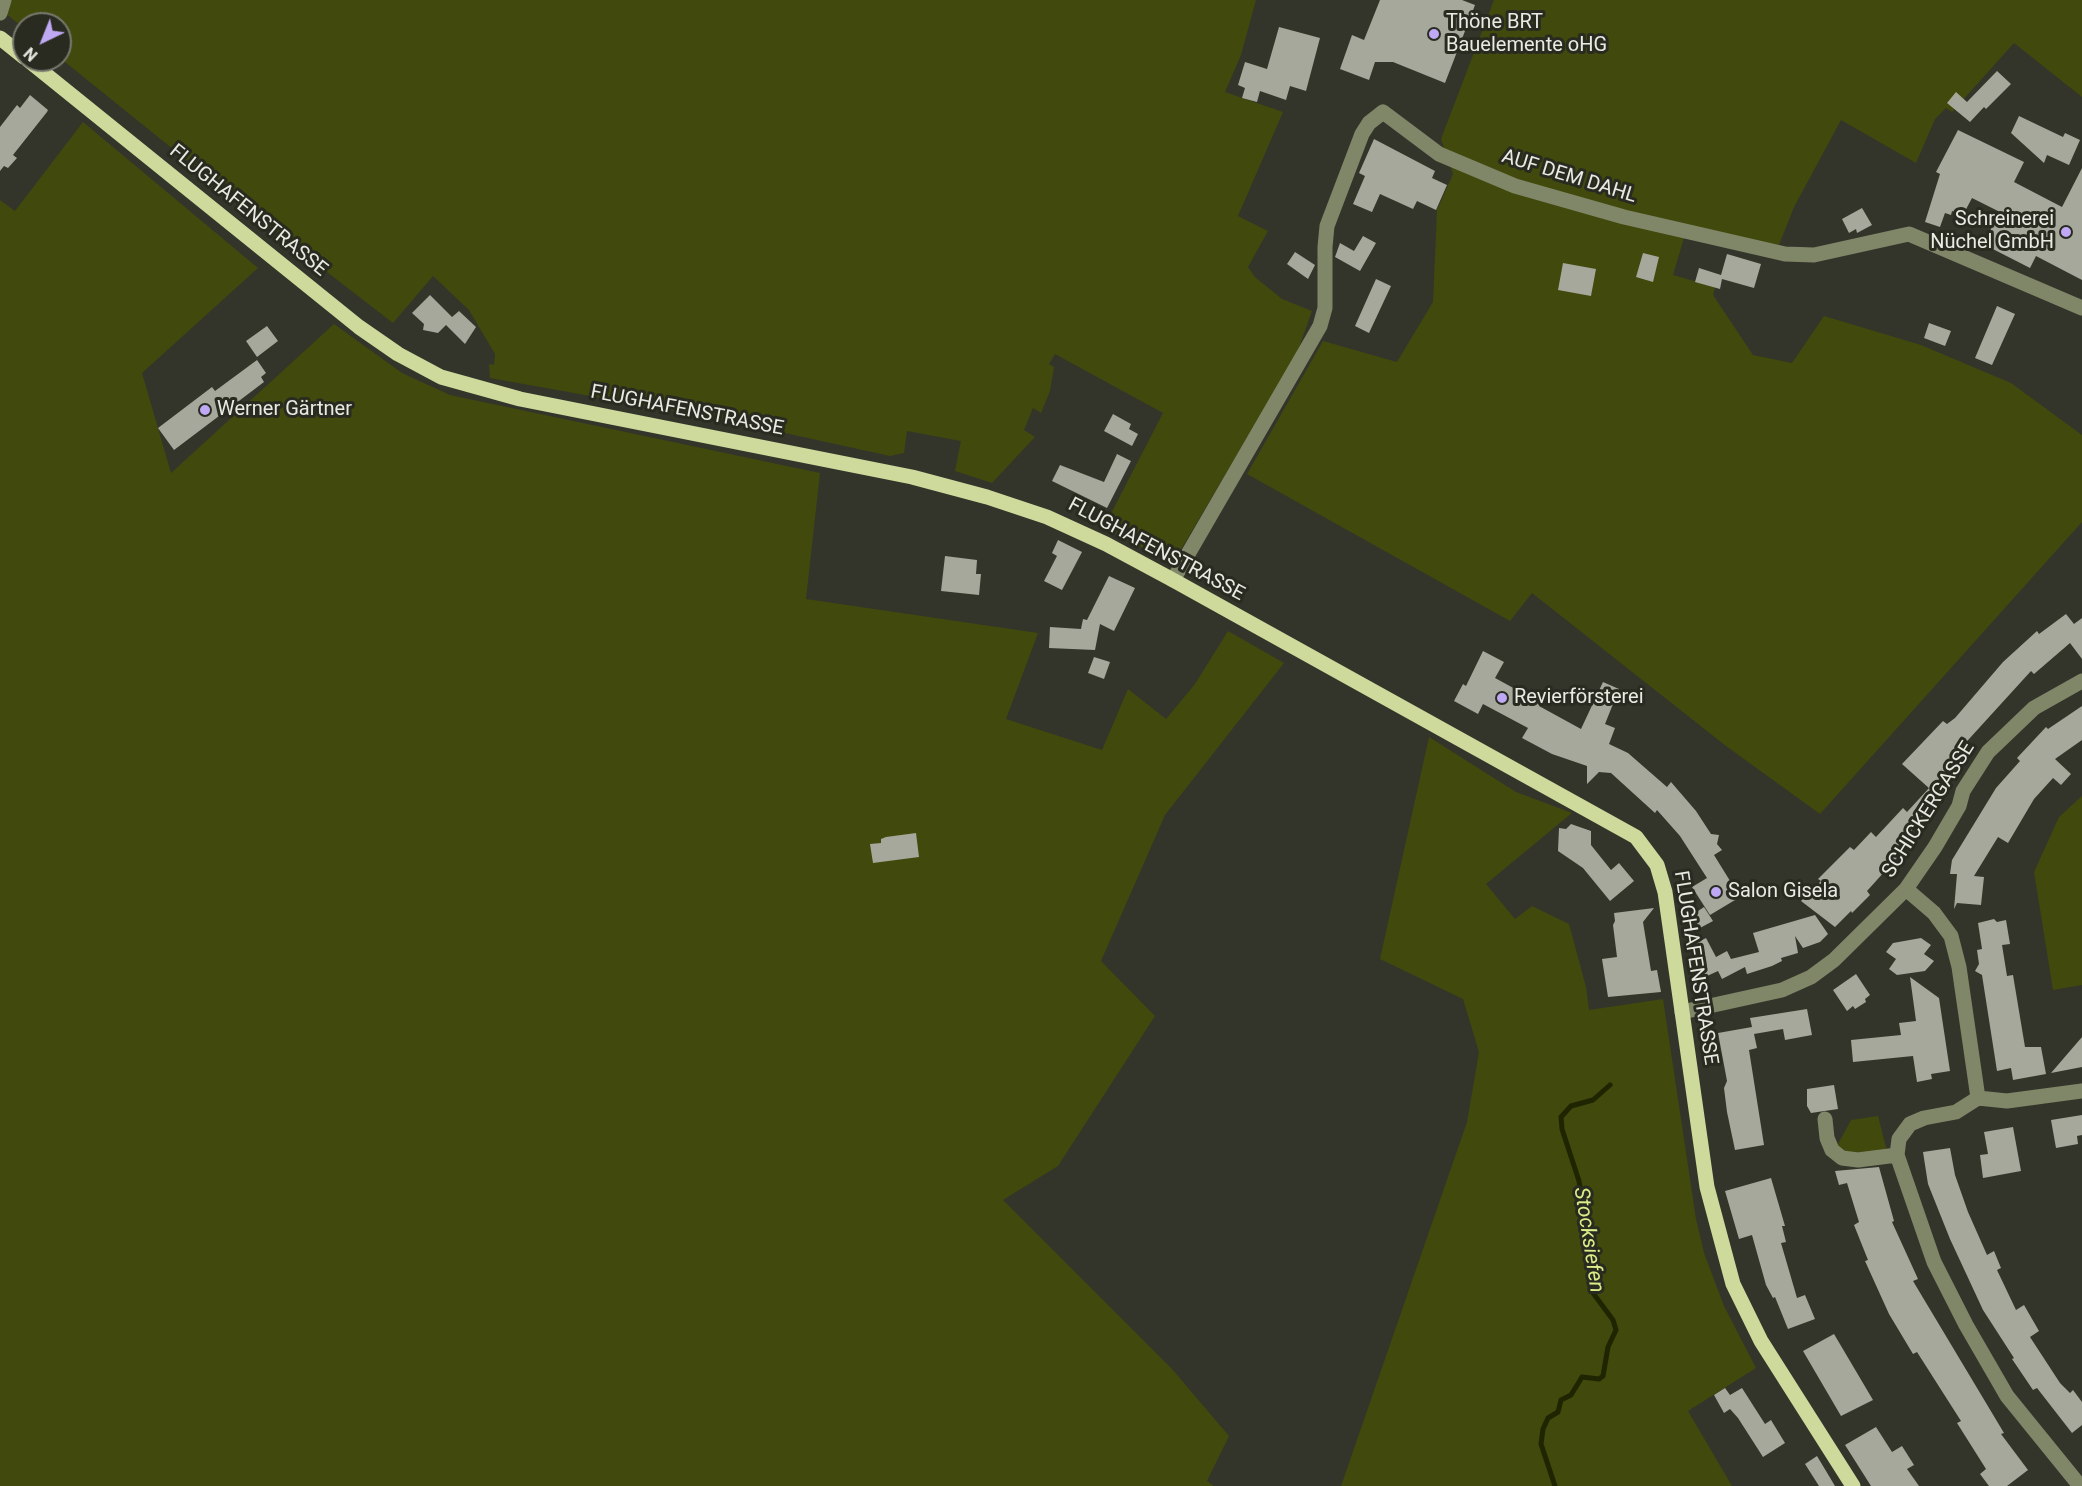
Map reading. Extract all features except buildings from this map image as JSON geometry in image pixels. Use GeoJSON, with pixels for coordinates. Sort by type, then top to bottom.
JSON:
{"type":"FeatureCollection","features":[{"type":"Feature","properties":{"kind":"main road"},"geometry":{"type":"LineString","coordinates":[[0,38],[12,48]]}},
{"type":"Feature","properties":{"kind":"main road","name":"FLUGHAFENSTRASSE"},"geometry":{"type":"LineString","coordinates":[[43,72],[359,327],[398,354],[441,377],[520,399],[912,477],[987,496],[1076,529],[1173,580],[1636,837],[1657,865],[1663,882],[1707,1187],[1733,1284],[1761,1341],[1853,1486]]}},
{"type":"Feature","properties":{"kind":"street"},"geometry":{"type":"LineString","coordinates":[[0,13],[4,0]]}},
{"type":"Feature","properties":{"kind":"street","name":"AUF DEM DAHL"},"geometry":{"type":"LineString","coordinates":[[1173,580],[1320,326],[1325,309],[1325,247],[1328,226],[1362,134],[1369,123],[1383,112],[1439,154],[1515,186],[1624,217],[1785,255],[1814,255],[1909,234],[2082,308]]}},
{"type":"Feature","properties":{"kind":"street","name":"SCHICKERGASSE"},"geometry":{"type":"LineString","coordinates":[[1682,1012],[1782,990],[1810,976],[1857,940],[1906,890],[1935,847],[1959,806],[1963,791],[1988,752],[2034,708],[2082,681]]}},
{"type":"Feature","properties":{"kind":"street"},"geometry":{"type":"LineString","coordinates":[[1906,890],[1943,924],[1956,950],[1978,1098]]}},
{"type":"Feature","properties":{"kind":"street"},"geometry":{"type":"LineString","coordinates":[[2080,1486],[2007,1396],[1960,1314],[1934,1262],[1897,1155],[1899,1139],[1910,1124],[1924,1118],[1956,1112],[1978,1098],[2007,1101],[2082,1091]]}},
{"type":"Feature","properties":{"kind":"street"},"geometry":{"type":"LineString","coordinates":[[1825,1119],[1827,1138],[1832,1150],[1842,1158],[1858,1160],[1897,1155]]}},
{"type":"Feature","properties":{"kind":"green space"},"geometry":{"type":"Polygon","coordinates":[[[0,0],[1256,0],[1241,55],[1225,92],[1283,112],[1238,216],[1268,231],[1248,267],[1255,277],[1282,299],[1312,311],[1297,353],[1180,551],[1144,549],[1104,527],[1163,413],[1055,354],[1049,364],[1054,367],[1050,391],[1041,413],[1033,408],[1024,430],[1035,437],[992,483],[955,471],[961,441],[907,431],[904,453],[890,456],[730,421],[490,378],[489,364],[494,365],[495,354],[469,310],[433,276],[393,323],[292,245],[72,68],[72,12],[12,12],[12,18],[0,9],[0,0]]]}},
{"type":"Feature","properties":{"kind":"green space"},"geometry":{"type":"Polygon","coordinates":[[[1494,0],[2082,0],[2082,97],[2014,43],[1952,112],[1946,108],[1935,119],[1916,163],[1841,120],[1794,207],[1779,245],[1686,231],[1673,275],[1715,287],[1713,295],[1753,355],[1792,363],[1824,316],[1921,345],[2011,383],[2082,435],[2082,522],[1820,814],[1726,746],[1532,593],[1510,621],[1247,474],[1323,341],[1397,362],[1433,302],[1437,210],[1453,174],[1441,139],[1494,0]]]}},
{"type":"Feature","properties":{"kind":"green space"},"geometry":{"type":"Polygon","coordinates":[[[83,122],[258,268],[142,373],[171,473],[334,324],[402,373],[450,395],[820,473],[806,599],[1038,633],[1006,719],[1102,750],[1128,689],[1166,719],[1195,684],[1228,631],[1284,663],[1165,815],[1101,961],[1155,1016],[1058,1166],[1003,1200],[1172,1369],[1229,1436],[1207,1481],[1214,1486],[0,1486],[0,200],[15,211],[83,122]]]}},
{"type":"Feature","properties":{"kind":"green space"},"geometry":{"type":"Polygon","coordinates":[[[1429,737],[1516,792],[1572,813],[1486,884],[1515,919],[1532,906],[1569,924],[1586,987],[1589,1010],[1663,999],[1696,1219],[1704,1253],[1724,1306],[1756,1368],[1688,1411],[1732,1486],[1341,1486],[1467,1122],[1479,1052],[1463,999],[1380,959],[1429,737]]]}},
{"type":"Feature","properties":{"kind":"green space"},"geometry":{"type":"Polygon","coordinates":[[[2082,796],[2082,985],[2053,990],[2034,872],[2059,817],[2082,796]]]}},
{"type":"Feature","properties":{"kind":"green space"},"geometry":{"type":"Polygon","coordinates":[[[1878,1116],[1887,1151],[1848,1156],[1837,1146],[1851,1120],[1878,1116]]]}},
{"type":"Feature","properties":{"kind":"waterway","name":"Stocksiefen"},"geometry":{"type":"LineString","coordinates":[[1555,1486],[1541,1444],[1543,1429],[1548,1418],[1558,1412],[1561,1400],[1571,1395],[1582,1377],[1599,1379],[1603,1376],[1608,1347],[1616,1330],[1613,1320],[1593,1293],[1592,1255],[1579,1181],[1562,1129],[1561,1117],[1571,1106],[1593,1100],[1610,1085]]}},
{"type":"Feature","properties":{"kind":"place","name":"Thöne BRT Bauelemente oHG"},"geometry":{"type":"Point","coordinates":[1434,34]}},
{"type":"Feature","properties":{"kind":"place","name":"Schreinerei Nüchel GmbH"},"geometry":{"type":"Point","coordinates":[2066,232]}},
{"type":"Feature","properties":{"kind":"place","name":"Werner Gärtner"},"geometry":{"type":"Point","coordinates":[205,410]}},
{"type":"Feature","properties":{"kind":"place","name":"Revierförsterei"},"geometry":{"type":"Point","coordinates":[1502,698]}},
{"type":"Feature","properties":{"kind":"place","name":"Salon Gisela"},"geometry":{"type":"Point","coordinates":[1716,892]}}]}
